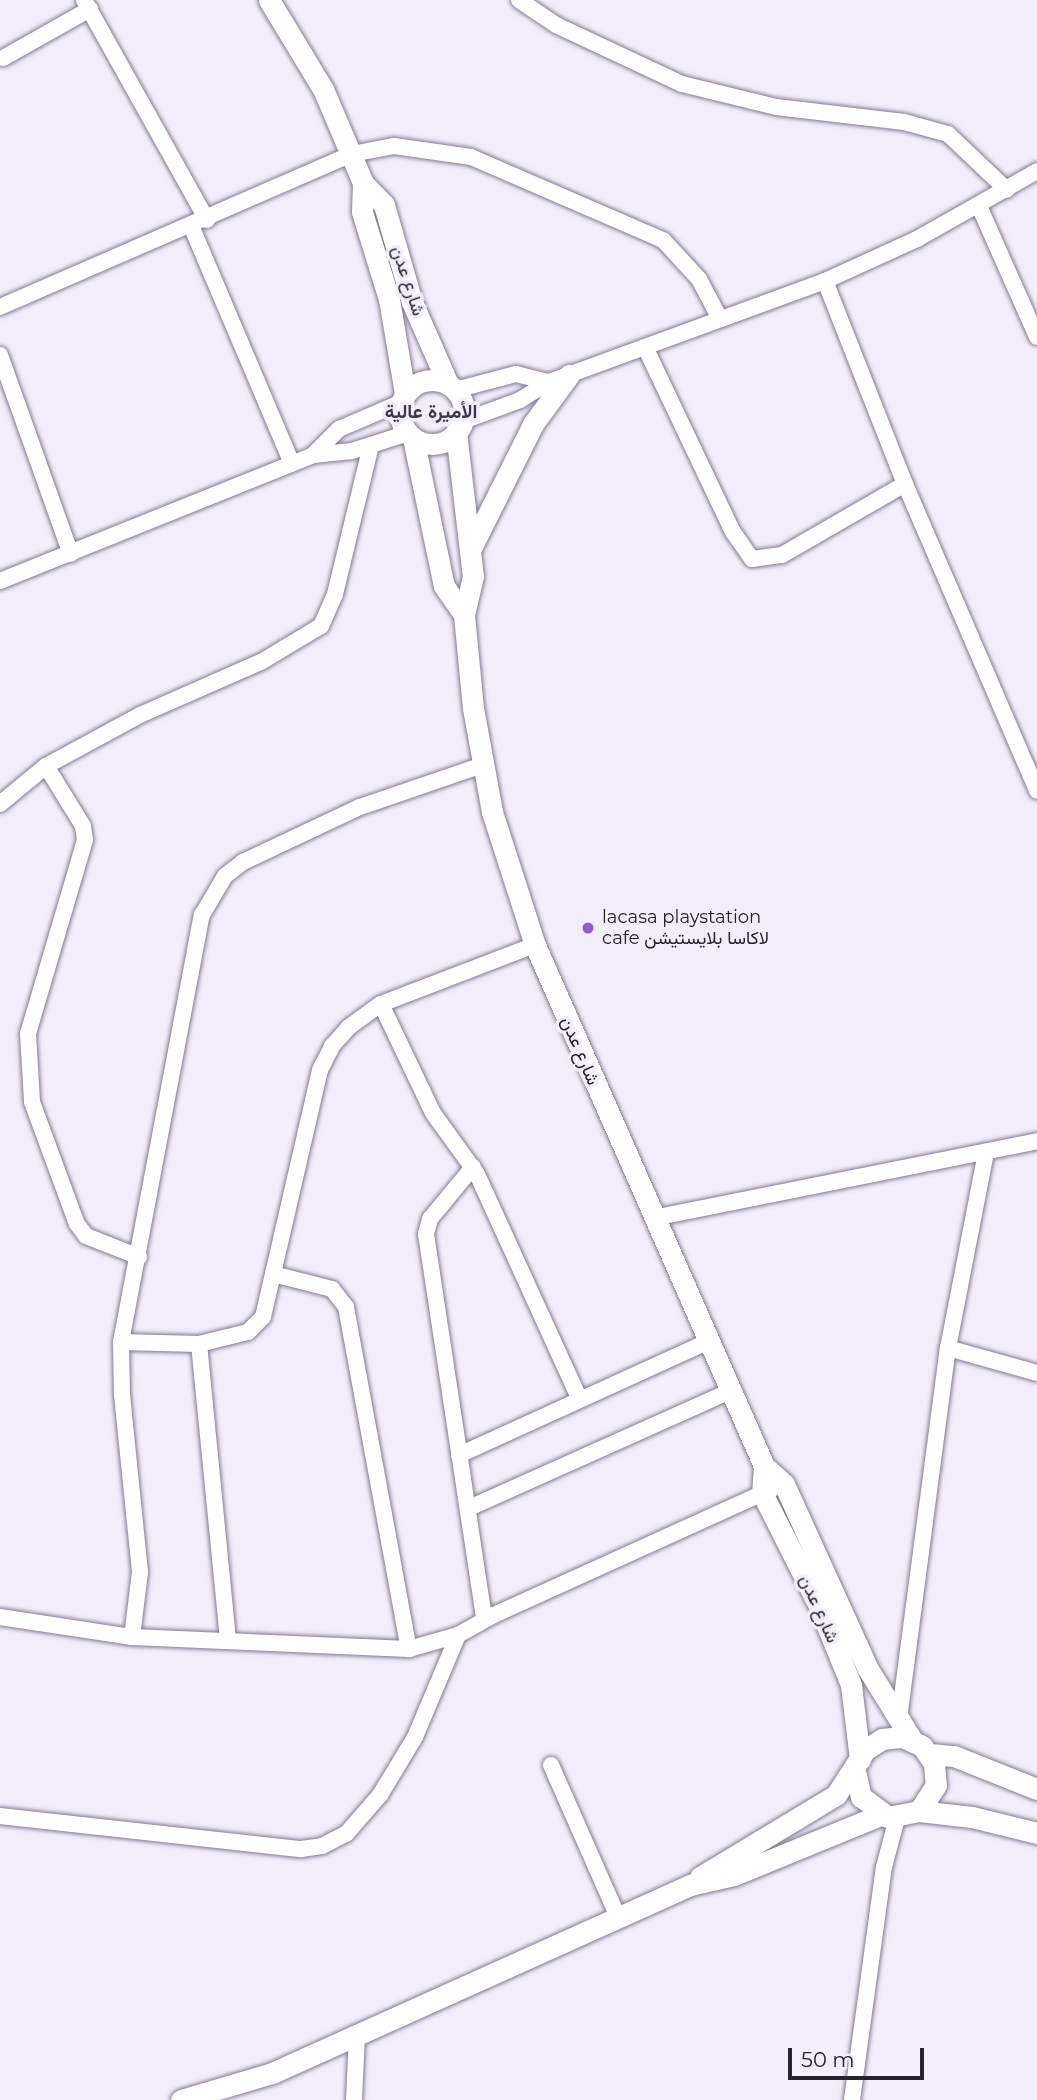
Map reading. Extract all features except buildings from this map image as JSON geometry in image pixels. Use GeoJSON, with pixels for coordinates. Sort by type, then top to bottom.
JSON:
{"type":"FeatureCollection","features":[{"type":"Feature","properties":{"kind":"street","name":"شارع عدن"},"geometry":{"type":"LineString","coordinates":[[269,0],[323,89],[363,183],[362,212],[389,299],[403,398]]}},
{"type":"Feature","properties":{"kind":"street"},"geometry":{"type":"LineString","coordinates":[[519,0],[556,25],[682,84],[776,107],[904,122],[948,134],[1007,190]]}},
{"type":"Feature","properties":{"kind":"street"},"geometry":{"type":"LineString","coordinates":[[4,58],[87,5],[199,224],[292,464]]}},
{"type":"Feature","properties":{"kind":"street"},"geometry":{"type":"LineString","coordinates":[[0,307],[199,224],[352,154],[394,146],[425,147],[471,156],[614,215],[663,240],[681,254],[720,319]]}},
{"type":"Feature","properties":{"kind":"street"},"geometry":{"type":"LineString","coordinates":[[403,398],[401,418],[411,435],[428,443],[444,442],[460,426],[520,400],[559,379],[825,281],[979,206],[1037,170]]}},
{"type":"Feature","properties":{"kind":"street","name":"شارع عدن"},"geometry":{"type":"LineString","coordinates":[[363,183],[384,205],[412,302],[451,387]]}},
{"type":"Feature","properties":{"kind":"street"},"geometry":{"type":"LineString","coordinates":[[979,206],[1037,337]]}},
{"type":"Feature","properties":{"kind":"street"},"geometry":{"type":"LineString","coordinates":[[825,281],[905,484],[1037,791]]}},
{"type":"Feature","properties":{"kind":"street"},"geometry":{"type":"LineString","coordinates":[[646,349],[733,532],[752,559],[782,555],[905,484]]}},
{"type":"Feature","properties":{"kind":"street"},"geometry":{"type":"LineString","coordinates":[[0,355],[71,554]]}},
{"type":"Feature","properties":{"kind":"street"},"geometry":{"type":"LineString","coordinates":[[313,455],[339,429],[403,398],[425,381],[451,387],[516,374],[559,379]]}},
{"type":"Feature","properties":{"kind":"street"},"geometry":{"type":"LineString","coordinates":[[470,550],[533,424],[559,379]]}},
{"type":"Feature","properties":{"kind":"street"},"geometry":{"type":"LineString","coordinates":[[451,387],[461,399],[460,426]]}},
{"type":"Feature","properties":{"kind":"street","name":"شارع عدن"},"geometry":{"type":"LineString","coordinates":[[460,426],[474,576],[464,615],[483,765],[499,838],[535,945],[764,1466],[784,1484],[838,1607],[912,1740]]}},
{"type":"Feature","properties":{"kind":"street","name":"شارع عدن"},"geometry":{"type":"LineString","coordinates":[[411,435],[444,586],[464,615]]}},
{"type":"Feature","properties":{"kind":"street"},"geometry":{"type":"LineString","coordinates":[[0,580],[71,554],[313,455],[411,435]]}},
{"type":"Feature","properties":{"kind":"street"},"geometry":{"type":"LineString","coordinates":[[0,804],[46,766],[140,715],[261,662],[321,626],[335,594],[371,445]]}},
{"type":"Feature","properties":{"kind":"street"},"geometry":{"type":"LineString","coordinates":[[132,1637],[140,1572],[122,1395],[121,1342],[139,1258],[194,949],[211,895],[243,862],[297,833],[483,765]]}},
{"type":"Feature","properties":{"kind":"street"},"geometry":{"type":"LineString","coordinates":[[46,766],[83,826],[85,840],[28,1034],[32,1102],[77,1224],[86,1236],[139,1258]]}},
{"type":"Feature","properties":{"kind":"street"},"geometry":{"type":"LineString","coordinates":[[121,1342],[199,1344],[248,1332],[263,1317],[320,1070],[332,1046],[349,1027],[381,1004],[535,945]]}},
{"type":"Feature","properties":{"kind":"street"},"geometry":{"type":"LineString","coordinates":[[381,1004],[433,1113],[473,1167],[579,1398]]}},
{"type":"Feature","properties":{"kind":"street"},"geometry":{"type":"LineString","coordinates":[[653,1218],[1037,1141]]}},
{"type":"Feature","properties":{"kind":"street"},"geometry":{"type":"LineString","coordinates":[[899,1719],[948,1348],[986,1152]]}},
{"type":"Feature","properties":{"kind":"street"},"geometry":{"type":"LineString","coordinates":[[473,1167],[434,1212],[426,1234],[484,1619]]}},
{"type":"Feature","properties":{"kind":"street"},"geometry":{"type":"LineString","coordinates":[[274,1274],[332,1289],[346,1307],[410,1649]]}},
{"type":"Feature","properties":{"kind":"street"},"geometry":{"type":"LineString","coordinates":[[460,1455],[579,1398],[709,1341]]}},
{"type":"Feature","properties":{"kind":"street"},"geometry":{"type":"LineString","coordinates":[[199,1344],[228,1641]]}},
{"type":"Feature","properties":{"kind":"street"},"geometry":{"type":"LineString","coordinates":[[948,1348],[1037,1373]]}},
{"type":"Feature","properties":{"kind":"street"},"geometry":{"type":"LineString","coordinates":[[469,1508],[731,1391]]}},
{"type":"Feature","properties":{"kind":"street","name":"شارع عدن"},"geometry":{"type":"LineString","coordinates":[[764,1466],[762,1493],[819,1605],[851,1685],[857,1765]]}},
{"type":"Feature","properties":{"kind":"street"},"geometry":{"type":"LineString","coordinates":[[0,1617],[132,1637],[410,1649],[458,1635],[484,1619],[784,1484]]}},
{"type":"Feature","properties":{"kind":"street"},"geometry":{"type":"LineString","coordinates":[[0,1816],[301,1849],[322,1846],[346,1834],[380,1795],[415,1737],[458,1635]]}},
{"type":"Feature","properties":{"kind":"street"},"geometry":{"type":"LineString","coordinates":[[181,2100],[272,2073],[690,1885],[836,1795],[857,1765],[882,1739],[912,1740],[930,1754],[954,1756],[1037,1789]]}},
{"type":"Feature","properties":{"kind":"street"},"geometry":{"type":"LineString","coordinates":[[919,1811],[936,1785],[930,1754]]}},
{"type":"Feature","properties":{"kind":"street"},"geometry":{"type":"LineString","coordinates":[[551,1765],[618,1917]]}},
{"type":"Feature","properties":{"kind":"street"},"geometry":{"type":"LineString","coordinates":[[857,1765],[860,1797],[888,1816]]}},
{"type":"Feature","properties":{"kind":"street"},"geometry":{"type":"LineString","coordinates":[[690,1885],[734,1875],[888,1816],[919,1811],[972,1817],[1037,1833]]}},
{"type":"Feature","properties":{"kind":"street"},"geometry":{"type":"LineString","coordinates":[[852,2100],[884,1867],[888,1816]]}},
{"type":"Feature","properties":{"kind":"street"},"geometry":{"type":"LineString","coordinates":[[354,2100],[357,2033]]}},
{"type":"Feature","properties":{"kind":"place","name":"lacasa playstation cafe لاكاسا بلايستيشن"},"geometry":{"type":"Point","coordinates":[588,928]}},
{"type":"Feature","properties":{"kind":"district","name":"الأميرة عالية"},"geometry":{"type":"Point","coordinates":[431,412]}}]}
